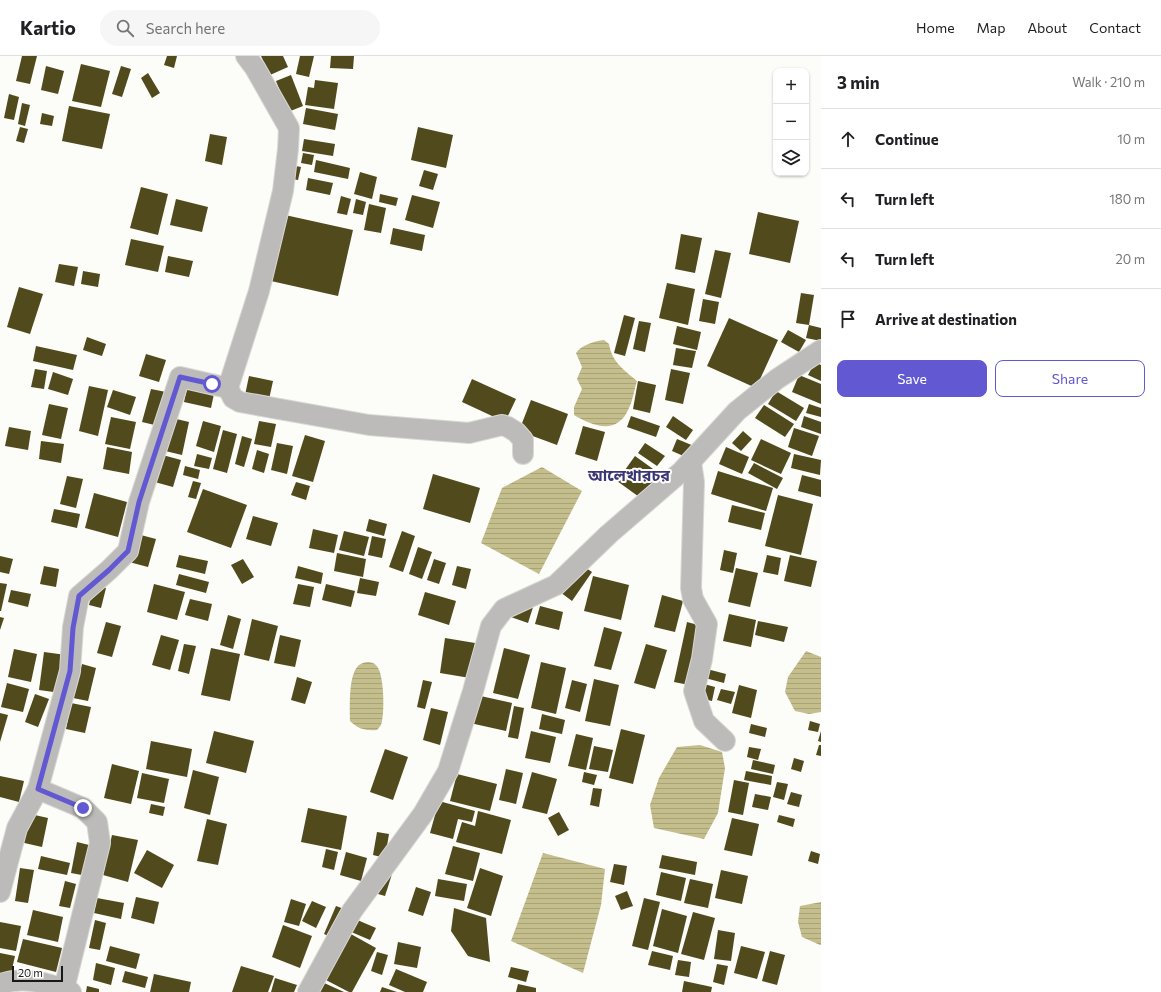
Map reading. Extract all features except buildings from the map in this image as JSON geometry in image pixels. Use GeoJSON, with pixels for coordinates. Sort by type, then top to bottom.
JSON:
{"type":"FeatureCollection","features":[{"type":"Feature","properties":{"kind":"street"},"geometry":{"type":"LineString","coordinates":[[246,56],[255,68],[289,128],[283,191],[259,291],[228,388],[233,398],[240,402],[370,425],[469,433],[502,425],[516,432],[523,440],[523,454]]}},
{"type":"Feature","properties":{"kind":"street"},"geometry":{"type":"LineString","coordinates":[[308,992],[352,911],[423,814],[448,771],[491,626],[504,609],[556,585],[609,534],[691,462],[737,411],[777,379],[821,350]]}},
{"type":"Feature","properties":{"kind":"street"},"geometry":{"type":"LineString","coordinates":[[0,892],[17,828],[38,789],[70,671],[73,628],[79,596],[128,551],[139,502],[180,377],[228,388]]}},
{"type":"Feature","properties":{"kind":"street"},"geometry":{"type":"LineString","coordinates":[[691,462],[694,482],[691,588],[693,599],[707,624],[702,660],[694,691],[704,721],[725,741]]}},
{"type":"Feature","properties":{"kind":"street"},"geometry":{"type":"LineString","coordinates":[[0,984],[16,981],[32,981],[67,991],[100,843],[97,822],[83,808],[38,789]]}},
{"type":"Feature","properties":{"kind":"shaded area"},"geometry":{"type":"Polygon","coordinates":[[[604,340],[609,344],[610,350],[619,365],[637,381],[630,405],[624,417],[619,422],[605,426],[589,423],[574,415],[574,407],[582,389],[577,379],[582,367],[576,353],[578,350],[593,342],[604,340]]]}},
{"type":"Feature","properties":{"kind":"shaded area"},"geometry":{"type":"Polygon","coordinates":[[[542,467],[582,491],[539,574],[481,543],[502,488],[542,467]]]}},
{"type":"Feature","properties":{"kind":"shaded area"},"geometry":{"type":"Polygon","coordinates":[[[806,651],[821,657],[821,712],[809,714],[795,711],[785,692],[788,677],[806,651]]]}},
{"type":"Feature","properties":{"kind":"shaded area"},"geometry":{"type":"Polygon","coordinates":[[[368,662],[376,665],[382,679],[382,720],[381,725],[377,730],[362,729],[350,721],[350,692],[355,669],[359,665],[368,662]]]}},
{"type":"Feature","properties":{"kind":"shaded area"},"geometry":{"type":"Polygon","coordinates":[[[700,745],[722,752],[725,768],[718,813],[704,839],[654,828],[650,805],[659,778],[677,747],[700,745]]]}},
{"type":"Feature","properties":{"kind":"shaded area"},"geometry":{"type":"Polygon","coordinates":[[[543,853],[605,869],[601,905],[583,973],[511,941],[543,853]]]}},
{"type":"Feature","properties":{"kind":"shaded area"},"geometry":{"type":"Polygon","coordinates":[[[821,902],[820,945],[802,937],[798,922],[800,906],[821,902]]]}},
{"type":"Feature","properties":{"kind":"district","name":"আলেখারচর"},"geometry":{"type":"Point","coordinates":[629,475]}},
{"type":"Feature","properties":{"kind":"route"},"geometry":{"type":"LineString","coordinates":[[83,808],[38,789],[70,671],[73,628],[79,596],[128,551],[139,502],[180,377],[212,384]]}}]}
